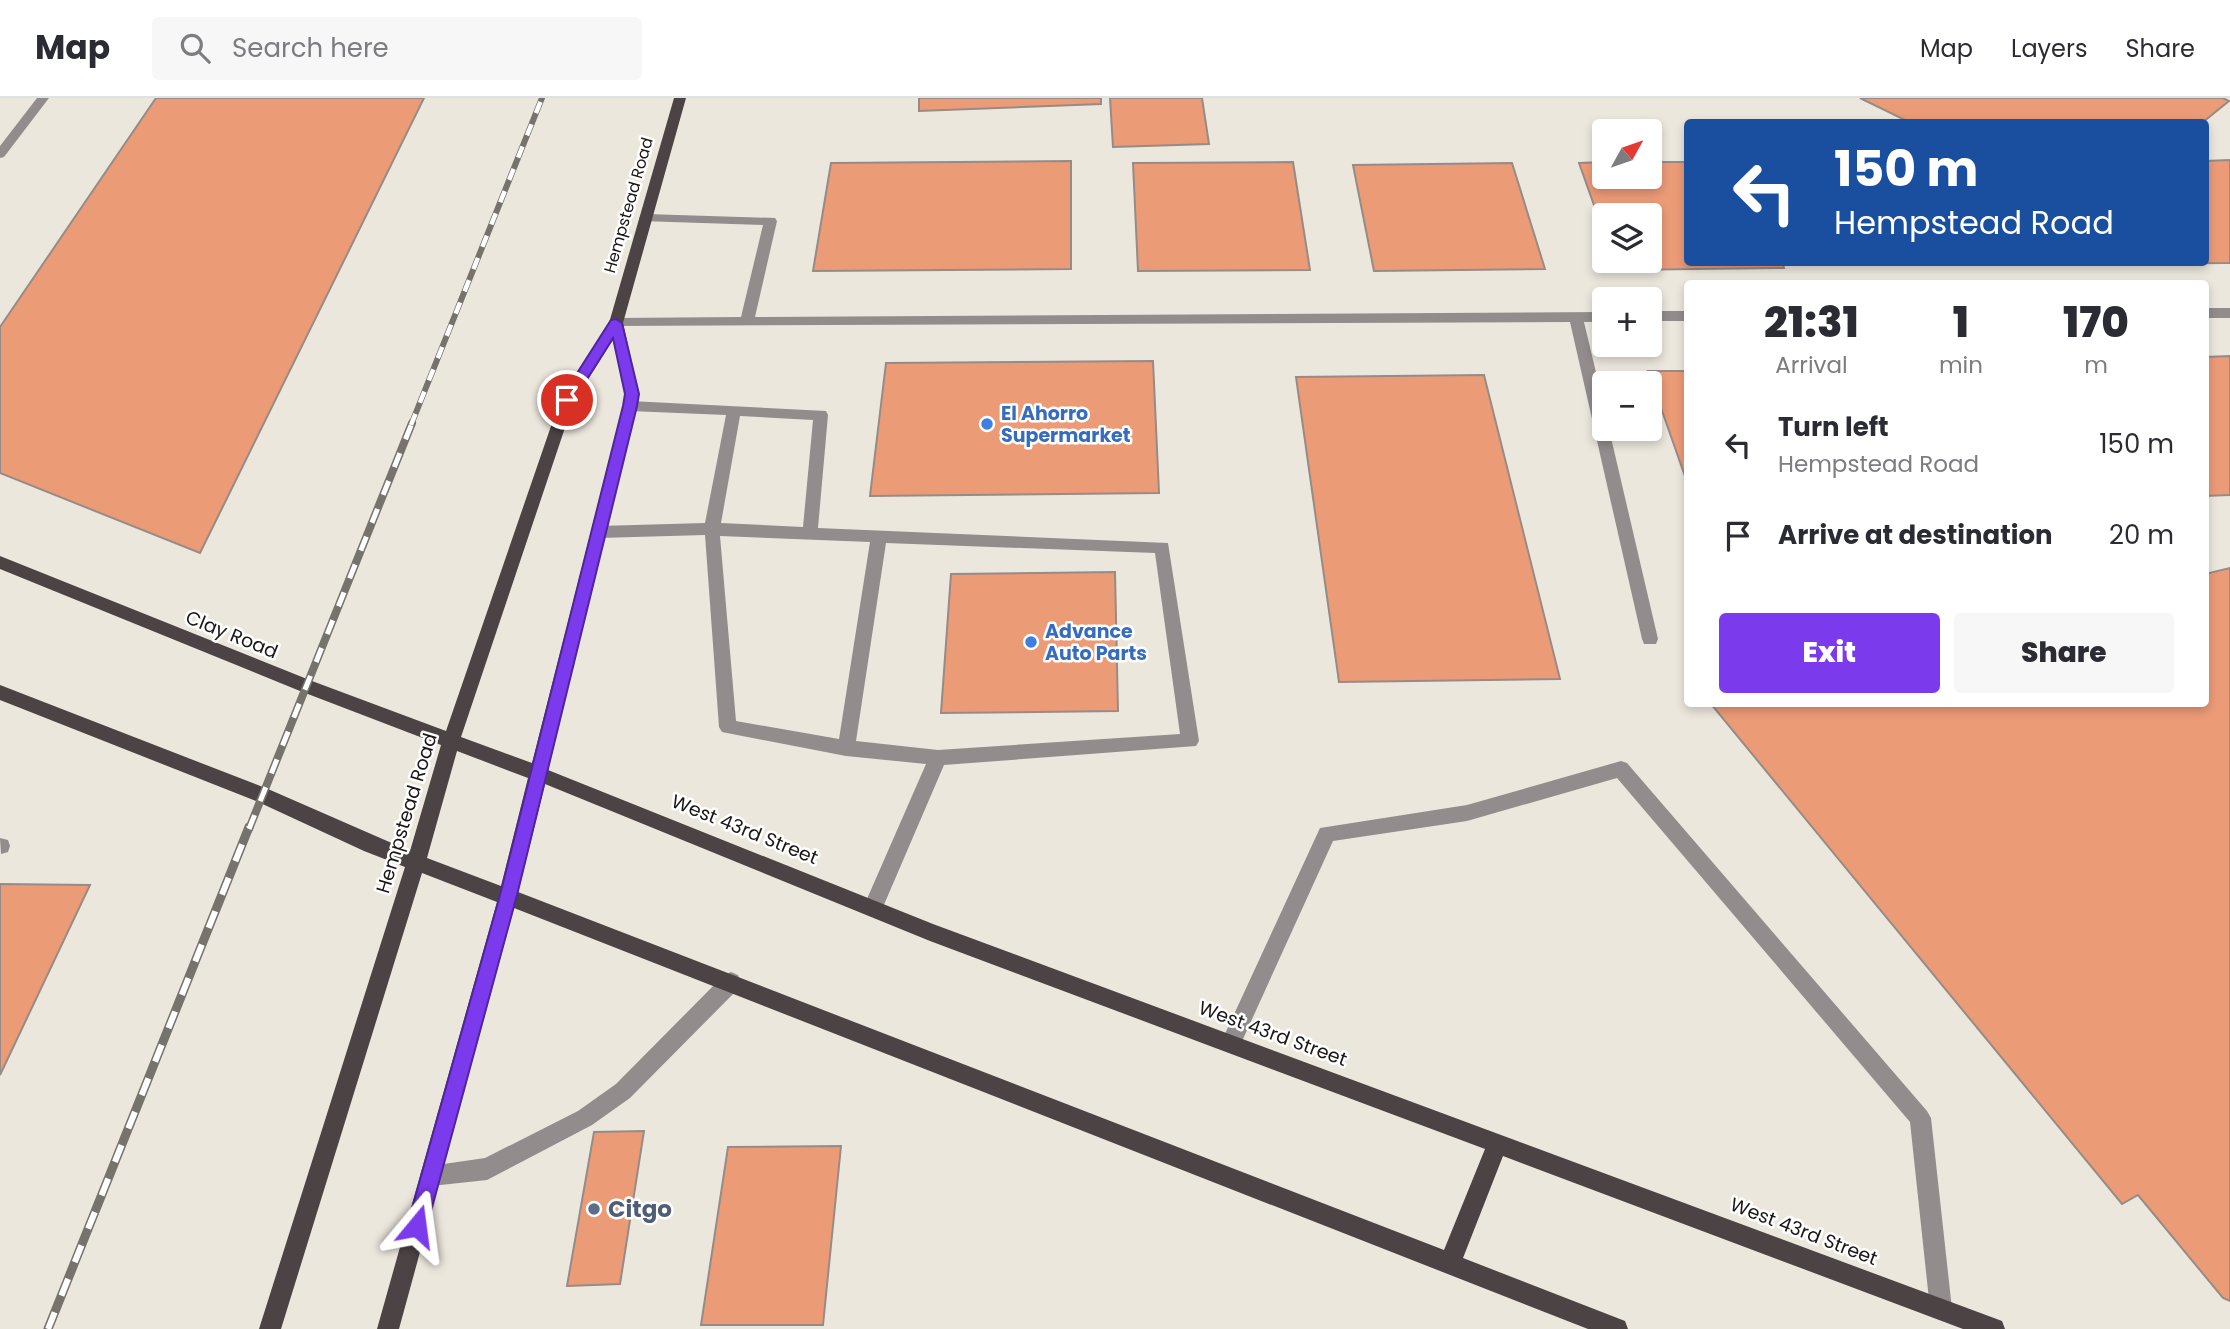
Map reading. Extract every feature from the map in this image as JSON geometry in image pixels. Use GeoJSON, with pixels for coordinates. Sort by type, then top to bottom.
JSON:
{"type":"FeatureCollection","features":[{"type":"Feature","properties":{"kind":"main road","name":"Hempstead Road"},"geometry":{"type":"LineString","coordinates":[[270,1329],[416,862],[451,741],[567,400],[616,323],[680,98]]}},
{"type":"Feature","properties":{"kind":"main road","name":"Hempstead Road"},"geometry":{"type":"LineString","coordinates":[[388,1329],[508,895],[630,406],[632,394],[616,323]]}},
{"type":"Feature","properties":{"kind":"main road","name":"Clay Road"},"geometry":{"type":"LineString","coordinates":[[0,562],[306,686],[538,774]]}},
{"type":"Feature","properties":{"kind":"main road"},"geometry":{"type":"LineString","coordinates":[[0,692],[262,795],[371,845],[508,895],[1618,1329]]}},
{"type":"Feature","properties":{"kind":"main road","name":"West 43rd Street"},"geometry":{"type":"LineString","coordinates":[[538,774],[873,908],[1994,1329]]}},
{"type":"Feature","properties":{"kind":"main road"},"geometry":{"type":"LineString","coordinates":[[1450,1262],[1499,1143]]}},
{"type":"Feature","properties":{"kind":"lane"},"geometry":{"type":"LineString","coordinates":[[0,154],[43,98]]}},
{"type":"Feature","properties":{"kind":"lane"},"geometry":{"type":"LineString","coordinates":[[646,218],[769,221],[747,322]]}},
{"type":"Feature","properties":{"kind":"lane"},"geometry":{"type":"LineString","coordinates":[[2209,313],[2230,313]]}},
{"type":"Feature","properties":{"kind":"lane"},"geometry":{"type":"LineString","coordinates":[[1662,316],[1684,316]]}},
{"type":"Feature","properties":{"kind":"lane"},"geometry":{"type":"LineString","coordinates":[[1576,317],[1650,639]]}},
{"type":"Feature","properties":{"kind":"lane"},"geometry":{"type":"LineString","coordinates":[[616,323],[1592,317]]}},
{"type":"Feature","properties":{"kind":"lane"},"geometry":{"type":"LineString","coordinates":[[630,406],[821,415],[810,534]]}},
{"type":"Feature","properties":{"kind":"lane"},"geometry":{"type":"LineString","coordinates":[[598,531],[712,529],[1162,547],[1190,741],[938,758],[846,748],[728,727],[712,529],[734,410]]}},
{"type":"Feature","properties":{"kind":"lane"},"geometry":{"type":"LineString","coordinates":[[846,748],[879,537]]}},
{"type":"Feature","properties":{"kind":"lane"},"geometry":{"type":"LineString","coordinates":[[873,908],[938,758]]}},
{"type":"Feature","properties":{"kind":"lane"},"geometry":{"type":"LineString","coordinates":[[1231,1043],[1327,834],[1467,813],[1621,769],[1920,1118],[1941,1309]]}},
{"type":"Feature","properties":{"kind":"lane"},"geometry":{"type":"LineString","coordinates":[[431,1175],[487,1169],[584,1118],[623,1091],[731,982]]}},
{"type":"Feature","properties":{"kind":"building"},"geometry":{"type":"Polygon","coordinates":[[[156,98],[424,98],[200,553],[0,473],[0,327],[156,98]]]}},
{"type":"Feature","properties":{"kind":"building"},"geometry":{"type":"Polygon","coordinates":[[[919,98],[1101,98],[1101,104],[919,111],[919,98]]]}},
{"type":"Feature","properties":{"kind":"building"},"geometry":{"type":"Polygon","coordinates":[[[1110,98],[1202,98],[1209,144],[1113,147],[1110,98]]]}},
{"type":"Feature","properties":{"kind":"building"},"geometry":{"type":"Polygon","coordinates":[[[1860,98],[2223,98],[2229,101],[2207,119],[1903,119],[1860,98]]]}},
{"type":"Feature","properties":{"kind":"building"},"geometry":{"type":"Polygon","coordinates":[[[2230,160],[2230,263],[2209,263],[2209,161],[2230,160]]]}},
{"type":"Feature","properties":{"kind":"building"},"geometry":{"type":"Polygon","coordinates":[[[1071,161],[1071,269],[813,271],[831,163],[1071,161]]]}},
{"type":"Feature","properties":{"kind":"building"},"geometry":{"type":"Polygon","coordinates":[[[1293,162],[1310,270],[1138,271],[1133,163],[1293,162]]]}},
{"type":"Feature","properties":{"kind":"building"},"geometry":{"type":"Polygon","coordinates":[[[1592,162],[1592,189],[1662,189],[1662,162],[1684,162],[1684,266],[1784,268],[1662,269],[1662,203],[1593,203],[1579,163],[1592,162]]]}},
{"type":"Feature","properties":{"kind":"building"},"geometry":{"type":"Polygon","coordinates":[[[1512,163],[1545,269],[1374,271],[1353,165],[1512,163]]]}},
{"type":"Feature","properties":{"kind":"building"},"geometry":{"type":"Polygon","coordinates":[[[2230,356],[2230,495],[2209,496],[2209,357],[2230,356]]]}},
{"type":"Feature","properties":{"kind":"building"},"geometry":{"type":"Polygon","coordinates":[[[1153,361],[1159,493],[870,496],[886,363],[1153,361]]]}},
{"type":"Feature","properties":{"kind":"building"},"geometry":{"type":"Polygon","coordinates":[[[1662,371],[1684,371],[1684,473],[1662,411],[1662,371]]]}},
{"type":"Feature","properties":{"kind":"building"},"geometry":{"type":"Polygon","coordinates":[[[1484,375],[1560,679],[1339,682],[1296,377],[1484,375]]]}},
{"type":"Feature","properties":{"kind":"building"},"geometry":{"type":"Polygon","coordinates":[[[2230,568],[2230,1301],[2223,1298],[2138,1195],[2122,1204],[1713,707],[2209,707],[2209,573],[2230,568]]]}},
{"type":"Feature","properties":{"kind":"building","name":"Advance Auto Parts"},"geometry":{"type":"Polygon","coordinates":[[[1115,572],[1118,711],[941,713],[951,574],[1115,572]]]}},
{"type":"Feature","properties":{"kind":"building"},"geometry":{"type":"Polygon","coordinates":[[[0,884],[90,885],[0,1075],[0,884]]]}},
{"type":"Feature","properties":{"kind":"building"},"geometry":{"type":"Polygon","coordinates":[[[644,1131],[620,1284],[567,1286],[594,1132],[644,1131]]]}},
{"type":"Feature","properties":{"kind":"building"},"geometry":{"type":"Polygon","coordinates":[[[841,1146],[823,1325],[701,1325],[728,1147],[841,1146]]]}},
{"type":"Feature","properties":{"kind":"railway"},"geometry":{"type":"LineString","coordinates":[[411,425],[542,98]]}},
{"type":"Feature","properties":{"kind":"railway"},"geometry":{"type":"LineString","coordinates":[[249,829],[412,423]]}},
{"type":"Feature","properties":{"kind":"railway"},"geometry":{"type":"LineString","coordinates":[[48,1329],[249,827]]}},
{"type":"Feature","properties":{"kind":"place","name":"El Ahorro Supermarket"},"geometry":{"type":"Point","coordinates":[987,424]}},
{"type":"Feature","properties":{"kind":"place","name":"Advance Auto Parts"},"geometry":{"type":"Point","coordinates":[1031,642]}},
{"type":"Feature","properties":{"kind":"place","name":"Citgo"},"geometry":{"type":"Point","coordinates":[594,1209]}},
{"type":"Feature","properties":{"kind":"route"},"geometry":{"type":"LineString","coordinates":[[417,1226],[508,895],[630,406],[632,394],[616,323],[567,400]]}}]}
